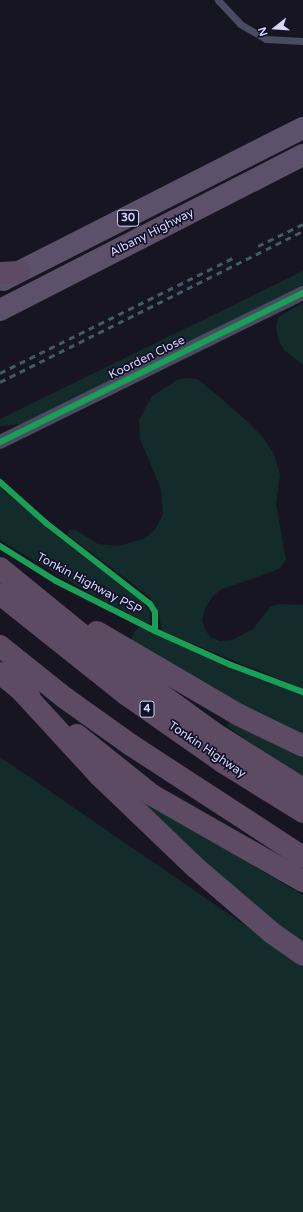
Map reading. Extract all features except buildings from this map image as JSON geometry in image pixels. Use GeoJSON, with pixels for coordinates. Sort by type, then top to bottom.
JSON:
{"type":"FeatureCollection","features":[{"type":"Feature","properties":{"kind":"highway","name":"Albany Highway"},"geometry":{"type":"LineString","coordinates":[[6,276],[303,128]]}},
{"type":"Feature","properties":{"kind":"highway","name":"Albany Highway"},"geometry":{"type":"LineString","coordinates":[[0,310],[303,155]]}},
{"type":"Feature","properties":{"kind":"highway"},"geometry":{"type":"LineString","coordinates":[[0,567],[113,642],[239,715],[303,746]]}},
{"type":"Feature","properties":{"kind":"highway"},"geometry":{"type":"LineString","coordinates":[[0,567],[109,657],[214,733],[303,788]]}},
{"type":"Feature","properties":{"kind":"highway","name":"Tonkin Highway"},"geometry":{"type":"LineString","coordinates":[[0,594],[127,695],[224,763],[303,812]]}},
{"type":"Feature","properties":{"kind":"highway"},"geometry":{"type":"LineString","coordinates":[[0,646],[65,698],[131,745],[303,857]]}},
{"type":"Feature","properties":{"kind":"highway"},"geometry":{"type":"LineString","coordinates":[[0,673],[152,795],[303,881]]}},
{"type":"Feature","properties":{"kind":"highway"},"geometry":{"type":"LineString","coordinates":[[19,688],[100,775],[196,868],[272,933],[303,955]]}},
{"type":"Feature","properties":{"kind":"street","name":"Koorden Close"},"geometry":{"type":"LineString","coordinates":[[0,442],[303,293]]}},
{"type":"Feature","properties":{"kind":"lane"},"geometry":{"type":"LineString","coordinates":[[218,0],[240,24],[266,39],[303,41]]}},
{"type":"Feature","properties":{"kind":"green space"},"geometry":{"type":"Polygon","coordinates":[[[303,271],[303,285],[22,424],[0,426],[0,419],[303,271]]]}},
{"type":"Feature","properties":{"kind":"green space"},"geometry":{"type":"Polygon","coordinates":[[[303,303],[303,365],[284,350],[278,339],[276,327],[278,317],[303,303]]]}},
{"type":"Feature","properties":{"kind":"green space"},"geometry":{"type":"Polygon","coordinates":[[[187,378],[198,379],[246,420],[263,437],[274,454],[280,475],[276,504],[286,560],[280,568],[269,573],[222,589],[213,596],[205,608],[202,621],[210,637],[219,641],[232,640],[253,629],[270,607],[280,604],[303,605],[303,689],[162,631],[158,610],[150,597],[68,535],[69,529],[76,530],[98,544],[118,546],[144,539],[155,530],[163,514],[161,489],[140,439],[139,420],[152,396],[177,380],[187,378]]]}},
{"type":"Feature","properties":{"kind":"green space"},"geometry":{"type":"Polygon","coordinates":[[[0,487],[61,539],[142,602],[150,613],[150,624],[91,594],[0,540],[0,487]]]}},
{"type":"Feature","properties":{"kind":"green space"},"geometry":{"type":"Polygon","coordinates":[[[140,627],[217,662],[303,695],[303,740],[130,641],[134,632],[140,627]]]}},
{"type":"Feature","properties":{"kind":"green space"},"geometry":{"type":"Polygon","coordinates":[[[230,721],[303,755],[303,779],[227,726],[230,721]]]}},
{"type":"Feature","properties":{"kind":"green space"},"geometry":{"type":"Polygon","coordinates":[[[94,756],[201,835],[303,895],[303,948],[259,913],[94,756]]]}},
{"type":"Feature","properties":{"kind":"green space"},"geometry":{"type":"Polygon","coordinates":[[[0,757],[303,965],[303,1212],[0,1212],[0,757]]]}},
{"type":"Feature","properties":{"kind":"railway"},"geometry":{"type":"LineString","coordinates":[[258,246],[303,224]]}},
{"type":"Feature","properties":{"kind":"railway"},"geometry":{"type":"LineString","coordinates":[[0,382],[303,231]]}},
{"type":"Feature","properties":{"kind":"railway"},"geometry":{"type":"LineString","coordinates":[[0,373],[233,258]]}},
{"type":"Feature","properties":{"kind":"cycle path"},"geometry":{"type":"LineString","coordinates":[[0,442],[303,293]]}},
{"type":"Feature","properties":{"kind":"cycle path","name":"Tonkin Highway PSP"},"geometry":{"type":"LineString","coordinates":[[0,482],[46,523],[150,604],[155,612],[155,631]]}},
{"type":"Feature","properties":{"kind":"cycle path","name":"Tonkin Highway PSP"},"geometry":{"type":"LineString","coordinates":[[0,546],[56,581],[155,631],[231,665],[303,692]]}}]}
